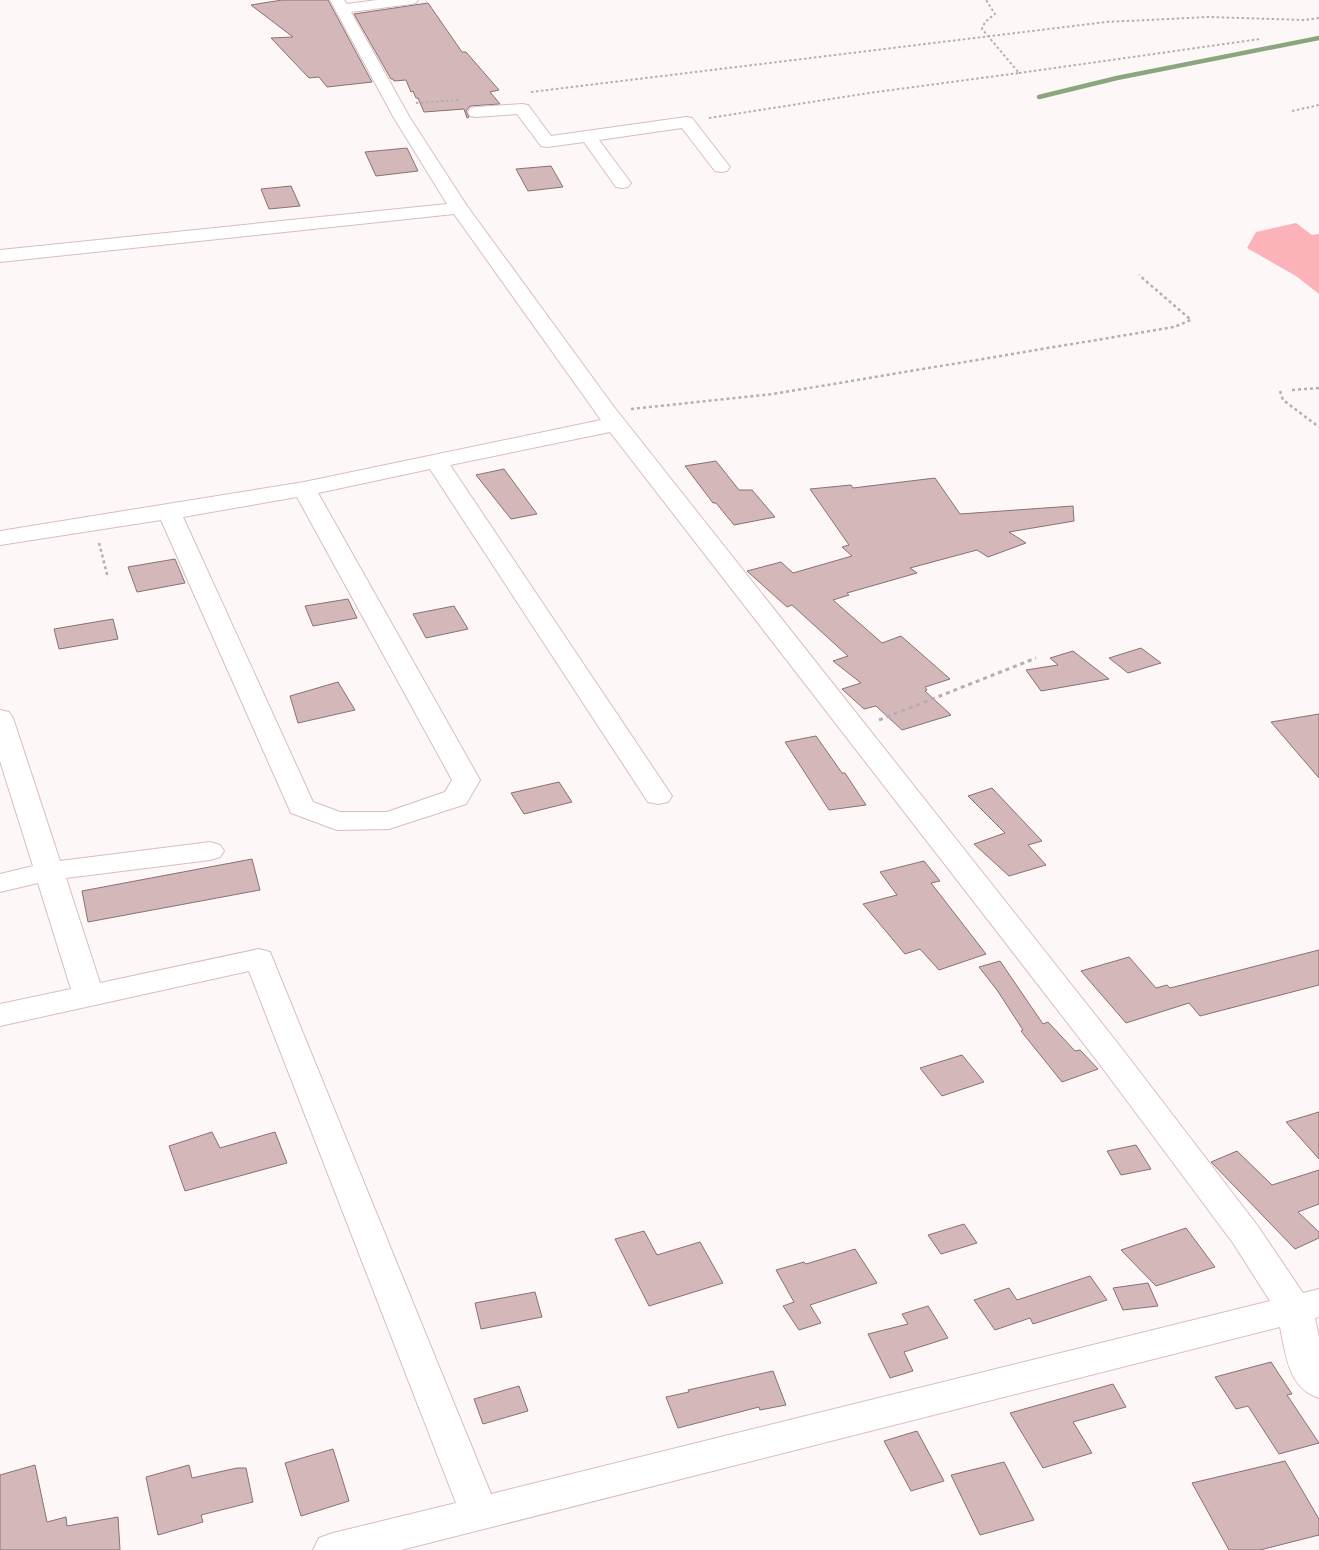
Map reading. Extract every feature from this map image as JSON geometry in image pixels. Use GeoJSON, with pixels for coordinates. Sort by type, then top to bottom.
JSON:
{"type":"FeatureCollection","features":[{"type":"Feature","properties":{"kind":"street"},"geometry":{"type":"LineString","coordinates":[[411,0],[340,5],[396,105],[459,208],[611,418],[1106,1050],[1246,1234],[1307,1306],[1307,1366],[1319,1383]]}},
{"type":"Feature","properties":{"kind":"street"},"geometry":{"type":"LineString","coordinates":[[476,112],[522,109],[547,142],[686,122],[721,168]]}},
{"type":"Feature","properties":{"kind":"street"},"geometry":{"type":"LineString","coordinates":[[588,136],[622,183]]}},
{"type":"Feature","properties":{"kind":"street"},"geometry":{"type":"LineString","coordinates":[[0,256],[459,208]]}},
{"type":"Feature","properties":{"kind":"street"},"geometry":{"type":"LineString","coordinates":[[0,538],[304,489],[436,461],[611,418]]}},
{"type":"Feature","properties":{"kind":"street"},"geometry":{"type":"LineString","coordinates":[[436,461],[658,796]]}},
{"type":"Feature","properties":{"kind":"street"},"geometry":{"type":"LineString","coordinates":[[169,512],[301,807],[337,821],[389,820],[456,798],[466,780],[304,489]]}},
{"type":"Feature","properties":{"kind":"street"},"geometry":{"type":"LineString","coordinates":[[0,718],[89,996]]}},
{"type":"Feature","properties":{"kind":"street"},"geometry":{"type":"LineString","coordinates":[[0,883],[50,871],[210,851]]}},
{"type":"Feature","properties":{"kind":"street"},"geometry":{"type":"LineString","coordinates":[[0,1015],[260,958],[479,1512]]}},
{"type":"Feature","properties":{"kind":"street"},"geometry":{"type":"LineString","coordinates":[[333,1550],[1307,1306]]}},
{"type":"Feature","properties":{"kind":"path"},"geometry":{"type":"LineString","coordinates":[[986,0],[995,14],[985,22],[982,29],[985,35],[1019,73]]}},
{"type":"Feature","properties":{"kind":"path"},"geometry":{"type":"LineString","coordinates":[[529,92],[930,44],[985,35],[1106,22],[1209,18],[1304,20],[1319,18]]}},
{"type":"Feature","properties":{"kind":"path"},"geometry":{"type":"LineString","coordinates":[[686,122],[868,94],[1260,39]]}},
{"type":"Feature","properties":{"kind":"path"},"geometry":{"type":"LineString","coordinates":[[396,105],[460,100]]}},
{"type":"Feature","properties":{"kind":"path"},"geometry":{"type":"LineString","coordinates":[[1292,111],[1319,105]]}},
{"type":"Feature","properties":{"kind":"path"},"geometry":{"type":"LineString","coordinates":[[611,418],[773,394],[1174,327],[1192,320],[1139,275]]}},
{"type":"Feature","properties":{"kind":"path"},"geometry":{"type":"LineString","coordinates":[[1292,390],[1319,388]]}},
{"type":"Feature","properties":{"kind":"path"},"geometry":{"type":"LineString","coordinates":[[1280,391],[1283,400],[1319,427]]}},
{"type":"Feature","properties":{"kind":"path"},"geometry":{"type":"LineString","coordinates":[[93,524],[108,578]]}},
{"type":"Feature","properties":{"kind":"path"},"geometry":{"type":"LineString","coordinates":[[855,730],[1036,658]]}},
{"type":"Feature","properties":{"kind":"shaded area"},"geometry":{"type":"Polygon","coordinates":[[[1296,223],[1312,235],[1319,234],[1319,294],[1296,276],[1247,248],[1256,232],[1296,223]]]}},
{"type":"Feature","properties":{"kind":"building"},"geometry":{"type":"Polygon","coordinates":[[[282,0],[328,0],[372,82],[327,87],[319,77],[309,78],[271,38],[293,37],[251,5],[282,0]]]}},
{"type":"Feature","properties":{"kind":"building"},"geometry":{"type":"Polygon","coordinates":[[[428,3],[462,52],[466,52],[499,90],[490,92],[500,104],[470,106],[466,111],[469,117],[467,118],[464,109],[424,112],[418,98],[416,98],[413,91],[411,92],[406,80],[394,81],[391,79],[354,14],[428,3]]]}},
{"type":"Feature","properties":{"kind":"building"},"geometry":{"type":"Polygon","coordinates":[[[407,148],[418,171],[376,176],[365,152],[407,148]]]}},
{"type":"Feature","properties":{"kind":"building"},"geometry":{"type":"Polygon","coordinates":[[[551,166],[563,187],[528,191],[516,169],[551,166]]]}},
{"type":"Feature","properties":{"kind":"building"},"geometry":{"type":"Polygon","coordinates":[[[291,186],[300,206],[269,209],[261,189],[291,186]]]}},
{"type":"Feature","properties":{"kind":"building"},"geometry":{"type":"Polygon","coordinates":[[[716,461],[739,490],[752,490],[775,517],[734,525],[716,503],[713,503],[685,466],[716,461]]]}},
{"type":"Feature","properties":{"kind":"building"},"geometry":{"type":"Polygon","coordinates":[[[504,469],[537,514],[511,519],[476,475],[504,469]]]}},
{"type":"Feature","properties":{"kind":"building"},"geometry":{"type":"Polygon","coordinates":[[[935,478],[960,514],[1073,506],[1074,521],[1009,532],[1026,543],[988,557],[977,550],[910,568],[917,573],[847,593],[849,595],[833,600],[882,643],[901,636],[950,679],[925,687],[927,690],[925,691],[951,715],[902,730],[876,706],[864,709],[842,689],[861,683],[833,661],[848,656],[792,605],[787,607],[747,571],[781,562],[793,573],[852,556],[842,547],[849,545],[810,489],[851,485],[853,488],[935,478]]]}},
{"type":"Feature","properties":{"kind":"building"},"geometry":{"type":"Polygon","coordinates":[[[175,559],[185,583],[137,592],[128,567],[175,559]]]}},
{"type":"Feature","properties":{"kind":"building"},"geometry":{"type":"Polygon","coordinates":[[[348,599],[357,618],[313,626],[305,606],[348,599]]]}},
{"type":"Feature","properties":{"kind":"building"},"geometry":{"type":"Polygon","coordinates":[[[454,606],[468,629],[426,638],[413,614],[454,606]]]}},
{"type":"Feature","properties":{"kind":"building"},"geometry":{"type":"Polygon","coordinates":[[[113,619],[118,639],[59,649],[54,629],[113,619]]]}},
{"type":"Feature","properties":{"kind":"building"},"geometry":{"type":"Polygon","coordinates":[[[1141,648],[1161,663],[1128,673],[1109,658],[1141,648]]]}},
{"type":"Feature","properties":{"kind":"building"},"geometry":{"type":"Polygon","coordinates":[[[1073,651],[1109,679],[1041,691],[1026,670],[1058,665],[1050,658],[1073,651]]]}},
{"type":"Feature","properties":{"kind":"building"},"geometry":{"type":"Polygon","coordinates":[[[338,682],[355,710],[298,723],[290,696],[338,682]]]}},
{"type":"Feature","properties":{"kind":"building"},"geometry":{"type":"Polygon","coordinates":[[[1319,714],[1319,778],[1271,722],[1319,714]]]}},
{"type":"Feature","properties":{"kind":"building"},"geometry":{"type":"Polygon","coordinates":[[[816,736],[842,773],[845,773],[866,805],[829,810],[785,742],[816,736]]]}},
{"type":"Feature","properties":{"kind":"building"},"geometry":{"type":"Polygon","coordinates":[[[559,782],[572,802],[524,814],[511,793],[559,782]]]}},
{"type":"Feature","properties":{"kind":"building"},"geometry":{"type":"Polygon","coordinates":[[[992,788],[1042,841],[1028,845],[1046,865],[1009,876],[974,844],[1005,833],[968,796],[992,788]]]}},
{"type":"Feature","properties":{"kind":"building"},"geometry":{"type":"Polygon","coordinates":[[[252,859],[260,890],[88,922],[82,891],[252,859]]]}},
{"type":"Feature","properties":{"kind":"building"},"geometry":{"type":"Polygon","coordinates":[[[924,861],[940,881],[931,883],[986,954],[939,970],[920,949],[905,954],[863,904],[897,895],[880,872],[924,861]]]}},
{"type":"Feature","properties":{"kind":"building"},"geometry":{"type":"Polygon","coordinates":[[[1319,950],[1319,985],[1200,1016],[1189,1003],[1126,1023],[1081,971],[1129,957],[1156,988],[1167,985],[1170,988],[1319,950]]]}},
{"type":"Feature","properties":{"kind":"building"},"geometry":{"type":"Polygon","coordinates":[[[1000,961],[1043,1024],[1048,1022],[1075,1051],[1080,1050],[1098,1069],[1062,1082],[1021,1031],[1023,1030],[997,990],[979,967],[1000,961]]]}},
{"type":"Feature","properties":{"kind":"building"},"geometry":{"type":"Polygon","coordinates":[[[962,1055],[984,1082],[942,1096],[920,1068],[962,1055]]]}},
{"type":"Feature","properties":{"kind":"building"},"geometry":{"type":"Polygon","coordinates":[[[1319,1112],[1319,1159],[1286,1122],[1319,1112]]]}},
{"type":"Feature","properties":{"kind":"building"},"geometry":{"type":"Polygon","coordinates":[[[212,1132],[220,1148],[275,1132],[287,1163],[185,1191],[169,1146],[212,1132]]]}},
{"type":"Feature","properties":{"kind":"building"},"geometry":{"type":"Polygon","coordinates":[[[1136,1145],[1151,1169],[1121,1175],[1107,1151],[1136,1145]]]}},
{"type":"Feature","properties":{"kind":"building"},"geometry":{"type":"Polygon","coordinates":[[[1237,1151],[1272,1185],[1319,1170],[1319,1204],[1298,1212],[1319,1232],[1319,1238],[1295,1249],[1211,1162],[1237,1151]]]}},
{"type":"Feature","properties":{"kind":"building"},"geometry":{"type":"Polygon","coordinates":[[[964,1224],[977,1243],[941,1254],[928,1235],[964,1224]]]}},
{"type":"Feature","properties":{"kind":"building"},"geometry":{"type":"Polygon","coordinates":[[[1186,1228],[1215,1267],[1156,1286],[1121,1250],[1186,1228]]]}},
{"type":"Feature","properties":{"kind":"building"},"geometry":{"type":"Polygon","coordinates":[[[644,1231],[657,1255],[700,1242],[723,1283],[649,1306],[615,1239],[644,1231]]]}},
{"type":"Feature","properties":{"kind":"building"},"geometry":{"type":"Polygon","coordinates":[[[855,1249],[877,1283],[810,1305],[821,1323],[799,1330],[783,1306],[794,1302],[776,1270],[804,1262],[806,1264],[855,1249]]]}},
{"type":"Feature","properties":{"kind":"building"},"geometry":{"type":"Polygon","coordinates":[[[1090,1276],[1107,1300],[1033,1324],[1030,1318],[995,1330],[974,1300],[1009,1288],[1017,1300],[1090,1276]]]}},
{"type":"Feature","properties":{"kind":"building"},"geometry":{"type":"Polygon","coordinates":[[[1148,1283],[1158,1306],[1123,1310],[1113,1288],[1148,1283]]]}},
{"type":"Feature","properties":{"kind":"building"},"geometry":{"type":"Polygon","coordinates":[[[535,1292],[542,1317],[481,1329],[475,1303],[535,1292]]]}},
{"type":"Feature","properties":{"kind":"building"},"geometry":{"type":"Polygon","coordinates":[[[928,1306],[948,1338],[904,1352],[913,1371],[890,1378],[868,1334],[908,1324],[902,1314],[928,1306]]]}},
{"type":"Feature","properties":{"kind":"building"},"geometry":{"type":"Polygon","coordinates":[[[1271,1362],[1292,1394],[1287,1395],[1319,1443],[1279,1454],[1248,1406],[1236,1409],[1215,1377],[1271,1362]]]}},
{"type":"Feature","properties":{"kind":"building"},"geometry":{"type":"Polygon","coordinates":[[[773,1371],[786,1405],[760,1410],[759,1407],[678,1428],[666,1397],[689,1392],[688,1390],[773,1371]]]}},
{"type":"Feature","properties":{"kind":"building"},"geometry":{"type":"Polygon","coordinates":[[[1113,1384],[1126,1407],[1073,1422],[1092,1453],[1043,1468],[1010,1413],[1113,1384]]]}},
{"type":"Feature","properties":{"kind":"building"},"geometry":{"type":"Polygon","coordinates":[[[519,1386],[528,1411],[483,1424],[474,1399],[519,1386]]]}},
{"type":"Feature","properties":{"kind":"building"},"geometry":{"type":"Polygon","coordinates":[[[917,1431],[944,1481],[911,1491],[884,1441],[917,1431]]]}},
{"type":"Feature","properties":{"kind":"building"},"geometry":{"type":"Polygon","coordinates":[[[333,1449],[349,1501],[301,1516],[285,1463],[333,1449]]]}},
{"type":"Feature","properties":{"kind":"building"},"geometry":{"type":"Polygon","coordinates":[[[1285,1461],[1319,1519],[1319,1535],[1260,1550],[1229,1550],[1192,1483],[1285,1461]]]}},
{"type":"Feature","properties":{"kind":"building"},"geometry":{"type":"Polygon","coordinates":[[[1004,1462],[1034,1520],[980,1535],[951,1475],[1004,1462]]]}},
{"type":"Feature","properties":{"kind":"building"},"geometry":{"type":"Polygon","coordinates":[[[35,1465],[47,1522],[66,1517],[67,1526],[118,1517],[120,1550],[0,1550],[0,1475],[35,1465]]]}},
{"type":"Feature","properties":{"kind":"building"},"geometry":{"type":"Polygon","coordinates":[[[189,1465],[192,1478],[237,1468],[246,1468],[253,1502],[201,1515],[203,1522],[158,1535],[146,1477],[189,1465]]]}},
{"type":"Feature","properties":{"kind":"waterway"},"geometry":{"type":"LineString","coordinates":[[1039,97],[1117,78],[1319,38]]}}]}
